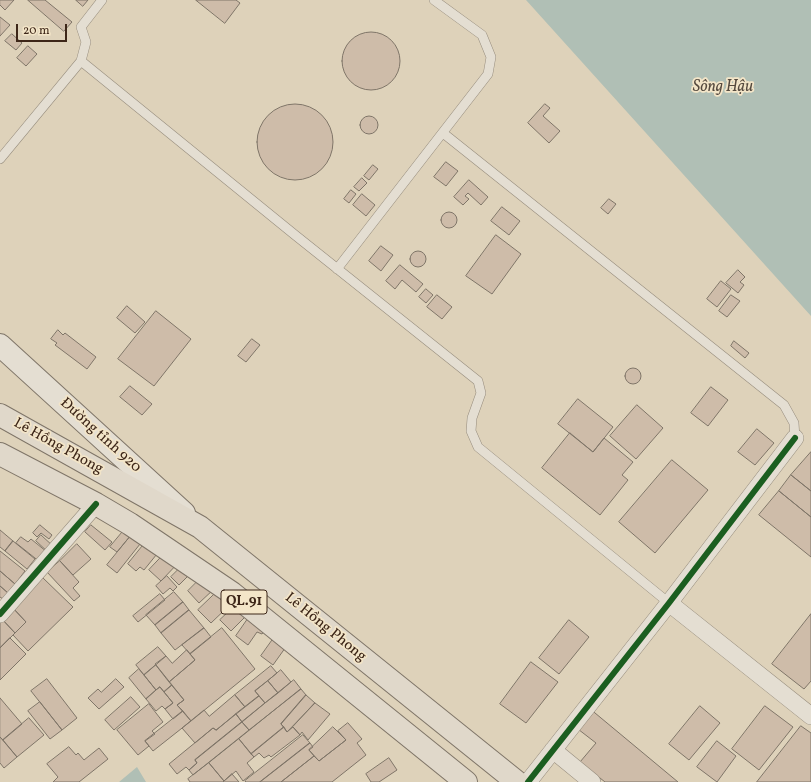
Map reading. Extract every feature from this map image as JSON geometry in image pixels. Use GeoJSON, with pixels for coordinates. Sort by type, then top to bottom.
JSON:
{"type":"FeatureCollection","features":[{"type":"Feature","properties":{"kind":"highway","name":"Lê Hồng Phong"},"geometry":{"type":"LineString","coordinates":[[0,415],[200,527],[518,782]]}},
{"type":"Feature","properties":{"kind":"highway","name":"Lê Hồng Phong"},"geometry":{"type":"LineString","coordinates":[[0,454],[96,504],[130,524],[232,593],[466,782]]}},
{"type":"Feature","properties":{"kind":"main road","name":"Đường tỉnh 920"},"geometry":{"type":"LineString","coordinates":[[0,345],[200,527]]}},
{"type":"Feature","properties":{"kind":"street"},"geometry":{"type":"LineString","coordinates":[[528,782],[669,603],[795,438]]}},
{"type":"Feature","properties":{"kind":"street"},"geometry":{"type":"LineString","coordinates":[[0,614],[96,504]]}},
{"type":"Feature","properties":{"kind":"street"},"geometry":{"type":"LineString","coordinates":[[669,603],[811,716]]}},
{"type":"Feature","properties":{"kind":"street"},"geometry":{"type":"LineString","coordinates":[[553,750],[592,782]]}},
{"type":"Feature","properties":{"kind":"lane"},"geometry":{"type":"LineString","coordinates":[[0,159],[81,62],[86,42],[81,27],[102,0]]}},
{"type":"Feature","properties":{"kind":"lane"},"geometry":{"type":"LineString","coordinates":[[338,269],[488,74],[491,58],[482,35],[434,0]]}},
{"type":"Feature","properties":{"kind":"lane"},"geometry":{"type":"LineString","coordinates":[[81,62],[478,381],[481,393],[472,418],[471,431],[478,446],[669,603]]}},
{"type":"Feature","properties":{"kind":"lane"},"geometry":{"type":"LineString","coordinates":[[443,133],[784,405],[794,423],[795,438]]}},
{"type":"Feature","properties":{"kind":"water","name":"Sông Hậu"},"geometry":{"type":"Polygon","coordinates":[[[526,0],[811,0],[811,316],[526,0]]]}},
{"type":"Feature","properties":{"kind":"water"},"geometry":{"type":"Polygon","coordinates":[[[137,767],[146,782],[119,782],[137,767]]]}},
{"type":"Feature","properties":{"kind":"building"},"geometry":{"type":"Polygon","coordinates":[[[0,0],[14,0],[5,10],[0,5],[0,0]]]}},
{"type":"Feature","properties":{"kind":"building"},"geometry":{"type":"Polygon","coordinates":[[[28,0],[45,0],[72,22],[64,31],[28,0]]]}},
{"type":"Feature","properties":{"kind":"building"},"geometry":{"type":"Polygon","coordinates":[[[76,0],[88,0],[83,6],[76,0]]]}},
{"type":"Feature","properties":{"kind":"building"},"geometry":{"type":"Polygon","coordinates":[[[196,0],[236,0],[240,3],[225,23],[196,0]]]}},
{"type":"Feature","properties":{"kind":"building"},"geometry":{"type":"Polygon","coordinates":[[[0,17],[10,25],[0,36],[0,17]]]}},
{"type":"Feature","properties":{"kind":"building"},"geometry":{"type":"Polygon","coordinates":[[[365,32],[377,32],[392,40],[400,55],[400,67],[392,82],[377,90],[365,90],[350,82],[342,67],[342,55],[350,40],[365,32]]]}},
{"type":"Feature","properties":{"kind":"building"},"geometry":{"type":"Polygon","coordinates":[[[12,34],[22,43],[16,50],[5,41],[12,34]]]}},
{"type":"Feature","properties":{"kind":"building"},"geometry":{"type":"Polygon","coordinates":[[[28,46],[37,54],[26,66],[17,58],[28,46]]]}},
{"type":"Feature","properties":{"kind":"building"},"geometry":{"type":"Polygon","coordinates":[[[295,104],[310,107],[322,115],[330,127],[333,142],[330,157],[322,169],[310,177],[295,180],[280,177],[268,169],[260,157],[257,142],[260,127],[268,115],[280,107],[295,104]]]}},
{"type":"Feature","properties":{"kind":"building"},"geometry":{"type":"Polygon","coordinates":[[[545,104],[550,108],[543,116],[560,131],[549,143],[528,123],[545,104]]]}},
{"type":"Feature","properties":{"kind":"building"},"geometry":{"type":"Polygon","coordinates":[[[369,116],[376,118],[378,125],[376,132],[369,134],[362,132],[360,125],[362,118],[369,116]]]}},
{"type":"Feature","properties":{"kind":"building"},"geometry":{"type":"Polygon","coordinates":[[[446,162],[458,171],[446,186],[434,177],[446,162]]]}},
{"type":"Feature","properties":{"kind":"building"},"geometry":{"type":"Polygon","coordinates":[[[373,165],[378,169],[369,180],[364,176],[373,165]]]}},
{"type":"Feature","properties":{"kind":"building"},"geometry":{"type":"Polygon","coordinates":[[[362,178],[367,183],[359,191],[354,187],[362,178]]]}},
{"type":"Feature","properties":{"kind":"building"},"geometry":{"type":"Polygon","coordinates":[[[469,180],[488,197],[481,205],[468,193],[465,196],[469,199],[463,205],[454,197],[469,180]]]}},
{"type":"Feature","properties":{"kind":"building"},"geometry":{"type":"Polygon","coordinates":[[[351,190],[356,194],[349,203],[344,199],[351,190]]]}},
{"type":"Feature","properties":{"kind":"building"},"geometry":{"type":"Polygon","coordinates":[[[362,194],[375,205],[366,216],[353,205],[362,194]]]}},
{"type":"Feature","properties":{"kind":"building"},"geometry":{"type":"Polygon","coordinates":[[[609,199],[616,204],[608,214],[601,208],[609,199]]]}},
{"type":"Feature","properties":{"kind":"building"},"geometry":{"type":"Polygon","coordinates":[[[502,207],[520,221],[509,235],[491,221],[502,207]]]}},
{"type":"Feature","properties":{"kind":"building"},"geometry":{"type":"Polygon","coordinates":[[[449,212],[455,214],[457,220],[455,226],[449,228],[443,226],[441,220],[443,214],[449,212]]]}},
{"type":"Feature","properties":{"kind":"building"},"geometry":{"type":"Polygon","coordinates":[[[496,235],[521,254],[492,294],[466,276],[496,235]]]}},
{"type":"Feature","properties":{"kind":"building"},"geometry":{"type":"Polygon","coordinates":[[[381,246],[393,255],[381,271],[369,261],[381,246]]]}},
{"type":"Feature","properties":{"kind":"building"},"geometry":{"type":"Polygon","coordinates":[[[418,251],[425,256],[426,259],[421,266],[418,267],[411,262],[410,259],[415,252],[418,251]]]}},
{"type":"Feature","properties":{"kind":"building"},"geometry":{"type":"Polygon","coordinates":[[[400,265],[423,284],[416,292],[402,280],[395,289],[386,281],[400,265]]]}},
{"type":"Feature","properties":{"kind":"building"},"geometry":{"type":"Polygon","coordinates":[[[738,270],[745,277],[740,282],[744,285],[738,293],[726,283],[738,270]]]}},
{"type":"Feature","properties":{"kind":"building"},"geometry":{"type":"Polygon","coordinates":[[[721,281],[731,289],[717,307],[707,299],[721,281]]]}},
{"type":"Feature","properties":{"kind":"building"},"geometry":{"type":"Polygon","coordinates":[[[426,289],[433,295],[426,303],[419,297],[426,289]]]}},
{"type":"Feature","properties":{"kind":"building"},"geometry":{"type":"Polygon","coordinates":[[[437,295],[452,307],[442,319],[427,307],[437,295]]]}},
{"type":"Feature","properties":{"kind":"building"},"geometry":{"type":"Polygon","coordinates":[[[731,295],[740,301],[727,317],[719,311],[731,295]]]}},
{"type":"Feature","properties":{"kind":"building"},"geometry":{"type":"Polygon","coordinates":[[[127,306],[145,322],[135,333],[117,318],[127,306]]]}},
{"type":"Feature","properties":{"kind":"building"},"geometry":{"type":"Polygon","coordinates":[[[156,311],[191,339],[154,386],[118,359],[156,311]]]}},
{"type":"Feature","properties":{"kind":"building"},"geometry":{"type":"Polygon","coordinates":[[[58,330],[63,335],[65,333],[96,357],[87,369],[55,345],[57,343],[51,339],[58,330]]]}},
{"type":"Feature","properties":{"kind":"building"},"geometry":{"type":"Polygon","coordinates":[[[252,339],[260,345],[246,362],[238,356],[252,339]]]}},
{"type":"Feature","properties":{"kind":"building"},"geometry":{"type":"Polygon","coordinates":[[[734,341],[749,353],[745,358],[731,346],[734,341]]]}},
{"type":"Feature","properties":{"kind":"building"},"geometry":{"type":"Polygon","coordinates":[[[630,368],[636,368],[641,373],[639,382],[636,384],[630,384],[625,379],[625,373],[630,368]]]}},
{"type":"Feature","properties":{"kind":"building"},"geometry":{"type":"Polygon","coordinates":[[[130,386],[152,404],[142,415],[120,397],[130,386]]]}},
{"type":"Feature","properties":{"kind":"building"},"geometry":{"type":"Polygon","coordinates":[[[711,387],[728,400],[708,426],[691,413],[711,387]]]}},
{"type":"Feature","properties":{"kind":"building"},"geometry":{"type":"Polygon","coordinates":[[[578,399],[613,427],[593,452],[558,424],[578,399]]]}},
{"type":"Feature","properties":{"kind":"building"},"geometry":{"type":"Polygon","coordinates":[[[637,405],[663,428],[636,459],[610,436],[637,405]]]}},
{"type":"Feature","properties":{"kind":"building"},"geometry":{"type":"Polygon","coordinates":[[[757,429],[774,443],[755,465],[738,452],[757,429]]]}},
{"type":"Feature","properties":{"kind":"building"},"geometry":{"type":"Polygon","coordinates":[[[570,433],[593,452],[604,438],[633,462],[622,475],[628,480],[600,515],[542,468],[570,433]]]}},
{"type":"Feature","properties":{"kind":"building"},"geometry":{"type":"Polygon","coordinates":[[[811,452],[811,491],[791,475],[811,452]]]}},
{"type":"Feature","properties":{"kind":"building"},"geometry":{"type":"Polygon","coordinates":[[[672,460],[708,490],[655,553],[619,522],[672,460]]]}},
{"type":"Feature","properties":{"kind":"building"},"geometry":{"type":"Polygon","coordinates":[[[791,475],[811,491],[811,517],[779,491],[791,475]]]}},
{"type":"Feature","properties":{"kind":"building"},"geometry":{"type":"Polygon","coordinates":[[[779,491],[811,517],[811,557],[759,515],[779,491]]]}},
{"type":"Feature","properties":{"kind":"building"},"geometry":{"type":"Polygon","coordinates":[[[40,525],[52,535],[49,539],[41,533],[37,537],[33,533],[40,525]]]}},
{"type":"Feature","properties":{"kind":"building"},"geometry":{"type":"Polygon","coordinates":[[[91,525],[112,542],[105,550],[85,532],[91,525]]]}},
{"type":"Feature","properties":{"kind":"building"},"geometry":{"type":"Polygon","coordinates":[[[125,529],[131,535],[117,552],[110,547],[125,529]]]}},
{"type":"Feature","properties":{"kind":"building"},"geometry":{"type":"Polygon","coordinates":[[[0,530],[13,541],[5,551],[0,547],[0,530]]]}},
{"type":"Feature","properties":{"kind":"building"},"geometry":{"type":"Polygon","coordinates":[[[134,532],[144,539],[117,573],[107,565],[134,532]]]}},
{"type":"Feature","properties":{"kind":"building"},"geometry":{"type":"Polygon","coordinates":[[[41,535],[54,547],[49,553],[36,541],[41,535]]]}},
{"type":"Feature","properties":{"kind":"building"},"geometry":{"type":"Polygon","coordinates":[[[21,537],[28,542],[31,539],[47,552],[40,562],[16,543],[21,537]]]}},
{"type":"Feature","properties":{"kind":"building"},"geometry":{"type":"Polygon","coordinates":[[[149,538],[161,549],[144,570],[140,567],[136,571],[128,564],[149,538]]]}},
{"type":"Feature","properties":{"kind":"building"},"geometry":{"type":"Polygon","coordinates":[[[13,541],[35,559],[27,569],[5,551],[13,541]]]}},
{"type":"Feature","properties":{"kind":"building"},"geometry":{"type":"Polygon","coordinates":[[[77,544],[91,559],[73,575],[60,561],[77,544]]]}},
{"type":"Feature","properties":{"kind":"building"},"geometry":{"type":"Polygon","coordinates":[[[168,550],[180,561],[161,581],[149,570],[168,550]]]}},
{"type":"Feature","properties":{"kind":"building"},"geometry":{"type":"Polygon","coordinates":[[[0,551],[25,571],[15,584],[0,571],[0,551]]]}},
{"type":"Feature","properties":{"kind":"building"},"geometry":{"type":"Polygon","coordinates":[[[60,561],[79,582],[73,588],[80,596],[74,601],[47,572],[60,561]]]}},
{"type":"Feature","properties":{"kind":"building"},"geometry":{"type":"Polygon","coordinates":[[[185,563],[193,571],[179,585],[171,577],[185,563]]]}},
{"type":"Feature","properties":{"kind":"building"},"geometry":{"type":"Polygon","coordinates":[[[0,571],[15,584],[8,593],[0,586],[0,571]]]}},
{"type":"Feature","properties":{"kind":"building"},"geometry":{"type":"Polygon","coordinates":[[[167,576],[177,587],[173,591],[170,588],[163,594],[156,586],[167,576]]]}},
{"type":"Feature","properties":{"kind":"building"},"geometry":{"type":"Polygon","coordinates":[[[42,577],[73,607],[28,651],[13,635],[26,622],[12,607],[42,577]]]}},
{"type":"Feature","properties":{"kind":"building"},"geometry":{"type":"Polygon","coordinates":[[[202,577],[214,589],[199,603],[188,591],[202,577]]]}},
{"type":"Feature","properties":{"kind":"building"},"geometry":{"type":"Polygon","coordinates":[[[0,586],[8,593],[3,599],[0,597],[0,586]]]}},
{"type":"Feature","properties":{"kind":"building"},"geometry":{"type":"Polygon","coordinates":[[[222,587],[234,601],[211,623],[198,610],[222,587]]]}},
{"type":"Feature","properties":{"kind":"building"},"geometry":{"type":"Polygon","coordinates":[[[174,592],[183,602],[155,625],[146,615],[174,592]]]}},
{"type":"Feature","properties":{"kind":"building"},"geometry":{"type":"Polygon","coordinates":[[[160,594],[165,600],[138,622],[133,616],[160,594]]]}},
{"type":"Feature","properties":{"kind":"building"},"geometry":{"type":"Polygon","coordinates":[[[183,602],[189,610],[161,633],[155,625],[183,602]]]}},
{"type":"Feature","properties":{"kind":"building"},"geometry":{"type":"Polygon","coordinates":[[[238,603],[248,614],[231,631],[220,620],[238,603]]]}},
{"type":"Feature","properties":{"kind":"building"},"geometry":{"type":"Polygon","coordinates":[[[12,607],[26,622],[15,633],[1,618],[12,607]]]}},
{"type":"Feature","properties":{"kind":"building"},"geometry":{"type":"Polygon","coordinates":[[[189,610],[204,628],[175,650],[161,633],[189,610]]]}},
{"type":"Feature","properties":{"kind":"building"},"geometry":{"type":"Polygon","coordinates":[[[252,613],[269,624],[262,634],[257,632],[248,645],[236,636],[252,613]]]}},
{"type":"Feature","properties":{"kind":"building"},"geometry":{"type":"Polygon","coordinates":[[[811,614],[811,681],[804,689],[772,664],[811,614]]]}},
{"type":"Feature","properties":{"kind":"building"},"geometry":{"type":"Polygon","coordinates":[[[1,618],[15,633],[0,648],[0,619],[1,618]]]}},
{"type":"Feature","properties":{"kind":"building"},"geometry":{"type":"Polygon","coordinates":[[[569,620],[589,637],[559,674],[539,658],[569,620]]]}},
{"type":"Feature","properties":{"kind":"building"},"geometry":{"type":"Polygon","coordinates":[[[204,628],[211,637],[190,654],[182,645],[204,628]]]}},
{"type":"Feature","properties":{"kind":"building"},"geometry":{"type":"Polygon","coordinates":[[[222,628],[255,669],[191,721],[177,705],[184,700],[169,682],[195,660],[190,654],[222,628]]]}},
{"type":"Feature","properties":{"kind":"building"},"geometry":{"type":"Polygon","coordinates":[[[276,635],[288,644],[273,665],[261,656],[276,635]]]}},
{"type":"Feature","properties":{"kind":"building"},"geometry":{"type":"Polygon","coordinates":[[[10,638],[26,654],[0,680],[0,648],[10,638]]]}},
{"type":"Feature","properties":{"kind":"building"},"geometry":{"type":"Polygon","coordinates":[[[158,647],[166,656],[144,675],[136,665],[158,647]]]}},
{"type":"Feature","properties":{"kind":"building"},"geometry":{"type":"Polygon","coordinates":[[[187,650],[195,660],[169,682],[155,664],[166,656],[172,663],[187,650]]]}},
{"type":"Feature","properties":{"kind":"building"},"geometry":{"type":"Polygon","coordinates":[[[531,662],[558,682],[526,723],[500,704],[531,662]]]}},
{"type":"Feature","properties":{"kind":"building"},"geometry":{"type":"Polygon","coordinates":[[[156,665],[172,685],[164,692],[160,687],[156,690],[144,675],[156,665]]]}},
{"type":"Feature","properties":{"kind":"building"},"geometry":{"type":"Polygon","coordinates":[[[271,666],[277,673],[255,691],[259,696],[245,707],[235,695],[271,666]]]}},
{"type":"Feature","properties":{"kind":"building"},"geometry":{"type":"Polygon","coordinates":[[[139,669],[156,690],[146,699],[129,678],[139,669]]]}},
{"type":"Feature","properties":{"kind":"building"},"geometry":{"type":"Polygon","coordinates":[[[281,670],[291,682],[278,693],[268,681],[281,670]]]}},
{"type":"Feature","properties":{"kind":"building"},"geometry":{"type":"Polygon","coordinates":[[[47,679],[77,718],[62,730],[31,691],[47,679]]]}},
{"type":"Feature","properties":{"kind":"building"},"geometry":{"type":"Polygon","coordinates":[[[116,679],[124,687],[99,709],[88,698],[98,689],[101,692],[116,679]]]}},
{"type":"Feature","properties":{"kind":"building"},"geometry":{"type":"Polygon","coordinates":[[[294,680],[301,689],[249,730],[242,722],[294,680]]]}},
{"type":"Feature","properties":{"kind":"building"},"geometry":{"type":"Polygon","coordinates":[[[268,681],[278,693],[265,703],[255,691],[268,681]]]}},
{"type":"Feature","properties":{"kind":"building"},"geometry":{"type":"Polygon","coordinates":[[[172,685],[184,700],[177,705],[183,711],[173,719],[165,709],[173,703],[164,692],[172,685]]]}},
{"type":"Feature","properties":{"kind":"building"},"geometry":{"type":"Polygon","coordinates":[[[160,687],[173,703],[165,709],[162,706],[156,711],[146,699],[160,687]]]}},
{"type":"Feature","properties":{"kind":"building"},"geometry":{"type":"Polygon","coordinates":[[[301,689],[306,695],[281,724],[284,727],[251,754],[239,739],[301,689]]]}},
{"type":"Feature","properties":{"kind":"building"},"geometry":{"type":"Polygon","coordinates":[[[235,695],[245,707],[216,730],[213,728],[195,743],[182,728],[204,710],[209,716],[235,695]]]}},
{"type":"Feature","properties":{"kind":"building"},"geometry":{"type":"Polygon","coordinates":[[[306,695],[315,703],[287,732],[281,724],[306,695]]]}},
{"type":"Feature","properties":{"kind":"building"},"geometry":{"type":"Polygon","coordinates":[[[259,696],[265,703],[242,722],[236,714],[259,696]]]}},
{"type":"Feature","properties":{"kind":"building"},"geometry":{"type":"Polygon","coordinates":[[[131,697],[140,707],[114,730],[105,720],[131,697]]]}},
{"type":"Feature","properties":{"kind":"building"},"geometry":{"type":"Polygon","coordinates":[[[0,698],[22,724],[3,740],[0,737],[0,698]]]}},
{"type":"Feature","properties":{"kind":"building"},"geometry":{"type":"Polygon","coordinates":[[[40,702],[62,730],[50,739],[28,711],[40,702]]]}},
{"type":"Feature","properties":{"kind":"building"},"geometry":{"type":"Polygon","coordinates":[[[315,703],[330,714],[308,740],[302,732],[300,735],[293,727],[315,703]]]}},
{"type":"Feature","properties":{"kind":"building"},"geometry":{"type":"Polygon","coordinates":[[[149,704],[163,722],[152,731],[155,734],[145,741],[149,746],[138,755],[117,730],[149,704]]]}},
{"type":"Feature","properties":{"kind":"building"},"geometry":{"type":"Polygon","coordinates":[[[700,706],[720,723],[689,760],[669,744],[700,706]]]}},
{"type":"Feature","properties":{"kind":"building"},"geometry":{"type":"Polygon","coordinates":[[[765,706],[793,727],[759,770],[732,749],[765,706]]]}},
{"type":"Feature","properties":{"kind":"building"},"geometry":{"type":"Polygon","coordinates":[[[589,708],[678,782],[605,782],[580,762],[596,743],[574,726],[589,708]]]}},
{"type":"Feature","properties":{"kind":"building"},"geometry":{"type":"Polygon","coordinates":[[[183,711],[191,721],[153,751],[145,741],[183,711]]]}},
{"type":"Feature","properties":{"kind":"building"},"geometry":{"type":"Polygon","coordinates":[[[236,714],[242,722],[195,760],[197,763],[189,770],[186,767],[177,774],[169,764],[213,728],[216,730],[236,714]]]}},
{"type":"Feature","properties":{"kind":"building"},"geometry":{"type":"Polygon","coordinates":[[[29,718],[44,735],[17,757],[3,740],[29,718]]]}},
{"type":"Feature","properties":{"kind":"building"},"geometry":{"type":"Polygon","coordinates":[[[242,722],[249,730],[193,775],[189,770],[197,763],[195,760],[242,722]]]}},
{"type":"Feature","properties":{"kind":"building"},"geometry":{"type":"Polygon","coordinates":[[[348,723],[362,739],[357,743],[366,755],[332,782],[281,782],[314,756],[319,761],[346,740],[338,731],[348,723]]]}},
{"type":"Feature","properties":{"kind":"building"},"geometry":{"type":"Polygon","coordinates":[[[801,726],[811,733],[811,782],[757,782],[801,726]]]}},
{"type":"Feature","properties":{"kind":"building"},"geometry":{"type":"Polygon","coordinates":[[[284,727],[287,732],[293,727],[300,735],[271,757],[269,755],[264,758],[259,753],[254,757],[251,754],[284,727]]]}},
{"type":"Feature","properties":{"kind":"building"},"geometry":{"type":"Polygon","coordinates":[[[333,727],[346,740],[319,761],[309,750],[333,727]]]}},
{"type":"Feature","properties":{"kind":"building"},"geometry":{"type":"Polygon","coordinates":[[[303,735],[310,743],[260,782],[245,781],[303,735]]]}},
{"type":"Feature","properties":{"kind":"building"},"geometry":{"type":"Polygon","coordinates":[[[0,737],[17,757],[4,768],[0,763],[0,737]]]}},
{"type":"Feature","properties":{"kind":"building"},"geometry":{"type":"Polygon","coordinates":[[[239,739],[254,757],[247,763],[254,772],[243,781],[236,771],[224,781],[209,763],[239,739]]]}},
{"type":"Feature","properties":{"kind":"building"},"geometry":{"type":"Polygon","coordinates":[[[717,741],[736,756],[717,782],[697,767],[717,741]]]}},
{"type":"Feature","properties":{"kind":"building"},"geometry":{"type":"Polygon","coordinates":[[[310,743],[313,747],[309,750],[314,756],[281,782],[260,782],[310,743]]]}},
{"type":"Feature","properties":{"kind":"building"},"geometry":{"type":"Polygon","coordinates":[[[69,747],[76,755],[78,753],[84,760],[99,748],[108,759],[79,782],[53,782],[58,777],[47,764],[69,747]]]}},
{"type":"Feature","properties":{"kind":"building"},"geometry":{"type":"Polygon","coordinates":[[[389,758],[397,770],[379,782],[371,782],[366,774],[389,758]]]}},
{"type":"Feature","properties":{"kind":"building"},"geometry":{"type":"Polygon","coordinates":[[[209,763],[224,781],[223,782],[190,782],[188,779],[209,763]]]}},
{"type":"Feature","properties":{"kind":"building"},"geometry":{"type":"Polygon","coordinates":[[[232,774],[239,782],[223,782],[224,781],[232,774]]]}},
{"type":"Feature","properties":{"kind":"cycle path"},"geometry":{"type":"LineString","coordinates":[[528,782],[669,603],[795,438]]}},
{"type":"Feature","properties":{"kind":"cycle path"},"geometry":{"type":"LineString","coordinates":[[0,614],[96,504]]}}]}
